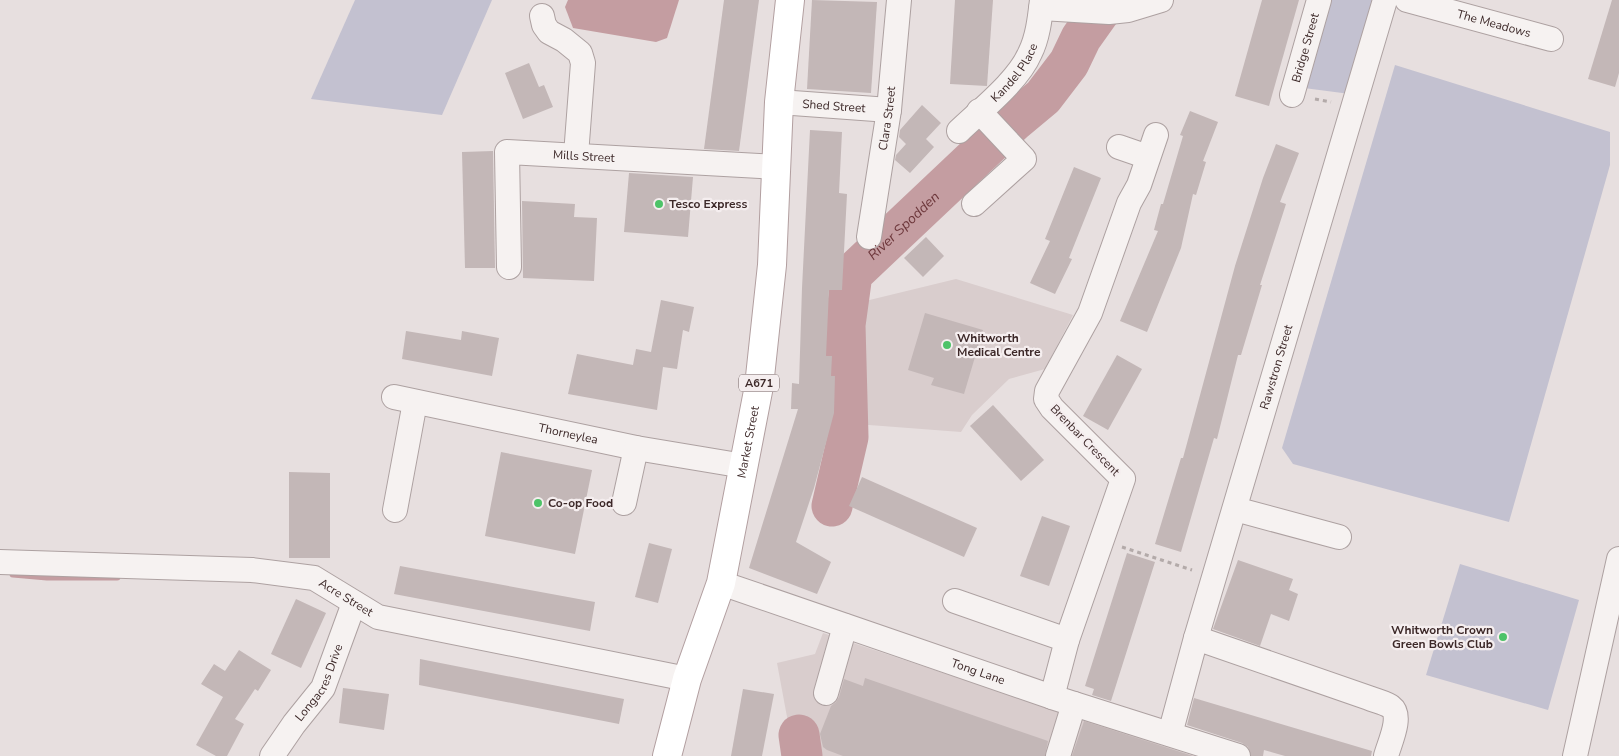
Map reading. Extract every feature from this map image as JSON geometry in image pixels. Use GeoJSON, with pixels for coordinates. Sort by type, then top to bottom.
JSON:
{"type":"FeatureCollection","features":[{"type":"Feature","properties":{"kind":"main road","name":"Market Street"},"geometry":{"type":"LineString","coordinates":[[667,756],[687,679],[721,583],[759,386],[772,265],[779,102],[790,0]]}},
{"type":"Feature","properties":{"kind":"street","name":"Clara Street"},"geometry":{"type":"LineString","coordinates":[[870,237],[889,110],[898,0]]}},
{"type":"Feature","properties":{"kind":"street"},"geometry":{"type":"LineString","coordinates":[[1041,4],[1109,12],[1128,10],[1161,0]]}},
{"type":"Feature","properties":{"kind":"street","name":"Bridge Street"},"geometry":{"type":"LineString","coordinates":[[1292,95],[1319,0]]}},
{"type":"Feature","properties":{"kind":"street","name":"Rawstron Street"},"geometry":{"type":"LineString","coordinates":[[1170,734],[1196,638],[1385,0]]}},
{"type":"Feature","properties":{"kind":"street","name":"The Meadows"},"geometry":{"type":"LineString","coordinates":[[1407,0],[1551,39]]}},
{"type":"Feature","properties":{"kind":"street","name":"Kandel Place"},"geometry":{"type":"LineString","coordinates":[[959,131],[984,116],[1022,68],[1031,53],[1041,4]]}},
{"type":"Feature","properties":{"kind":"street"},"geometry":{"type":"LineString","coordinates":[[542,16],[544,25],[549,32],[564,40],[580,53],[584,63],[576,155]]}},
{"type":"Feature","properties":{"kind":"street","name":"Shed Street"},"geometry":{"type":"LineString","coordinates":[[779,102],[889,110]]}},
{"type":"Feature","properties":{"kind":"street"},"geometry":{"type":"LineString","coordinates":[[974,204],[1024,159],[984,116]]}},
{"type":"Feature","properties":{"kind":"street","name":"Brenbar Crescent"},"geometry":{"type":"LineString","coordinates":[[1058,756],[1067,640],[1123,479],[1052,408],[1046,399],[1047,392],[1090,313],[1156,135]]}},
{"type":"Feature","properties":{"kind":"street"},"geometry":{"type":"LineString","coordinates":[[1119,148],[1148,157]]}},
{"type":"Feature","properties":{"kind":"street","name":"Mills Street"},"geometry":{"type":"LineString","coordinates":[[509,267],[507,152],[776,166]]}},
{"type":"Feature","properties":{"kind":"street","name":"Thorneylea"},"geometry":{"type":"LineString","coordinates":[[395,510],[404,400],[636,448],[744,466]]}},
{"type":"Feature","properties":{"kind":"street"},"geometry":{"type":"LineString","coordinates":[[624,503],[636,448]]}},
{"type":"Feature","properties":{"kind":"street"},"geometry":{"type":"LineString","coordinates":[[1235,509],[1339,538]]}},
{"type":"Feature","properties":{"kind":"street"},"geometry":{"type":"LineString","coordinates":[[1575,756],[1619,559]]}},
{"type":"Feature","properties":{"kind":"street","name":"Acre Street"},"geometry":{"type":"LineString","coordinates":[[0,562],[252,570],[314,578],[378,617],[687,679]]}},
{"type":"Feature","properties":{"kind":"street","name":"Tong Lane"},"geometry":{"type":"LineString","coordinates":[[721,583],[1063,701],[1238,756]]}},
{"type":"Feature","properties":{"kind":"street"},"geometry":{"type":"LineString","coordinates":[[955,601],[1067,640]]}},
{"type":"Feature","properties":{"kind":"street","name":"Longacres Drive"},"geometry":{"type":"LineString","coordinates":[[272,756],[294,724],[323,688],[354,602]]}},
{"type":"Feature","properties":{"kind":"street"},"geometry":{"type":"LineString","coordinates":[[826,693],[844,626]]}},
{"type":"Feature","properties":{"kind":"street"},"geometry":{"type":"LineString","coordinates":[[1196,638],[1391,707],[1396,714],[1396,723],[1386,756]]}},
{"type":"Feature","properties":{"kind":"path"},"geometry":{"type":"LineString","coordinates":[[1292,95],[1354,106]]}},
{"type":"Feature","properties":{"kind":"path"},"geometry":{"type":"LineString","coordinates":[[1102,540],[1214,578]]}},
{"type":"Feature","properties":{"kind":"shaded area"},"geometry":{"type":"Polygon","coordinates":[[[355,0],[492,0],[442,115],[311,99],[355,0]]]}},
{"type":"Feature","properties":{"kind":"shaded area"},"geometry":{"type":"Polygon","coordinates":[[[568,0],[679,0],[667,38],[656,42],[573,28],[565,7],[568,0]]]}},
{"type":"Feature","properties":{"kind":"shaded area"},"geometry":{"type":"Polygon","coordinates":[[[1330,0],[1376,0],[1350,94],[1304,88],[1330,0]]]}},
{"type":"Feature","properties":{"kind":"shaded area"},"geometry":{"type":"Polygon","coordinates":[[[1395,65],[1610,132],[1610,165],[1509,522],[1293,464],[1282,448],[1395,65]]]}},
{"type":"Feature","properties":{"kind":"shaded area"},"geometry":{"type":"Polygon","coordinates":[[[956,279],[1073,315],[1045,369],[1009,379],[972,415],[961,432],[856,424],[853,304],[956,279]]]}},
{"type":"Feature","properties":{"kind":"shaded area","name":"Whitworth Crown Green Bowls Club"},"geometry":{"type":"Polygon","coordinates":[[[1460,564],[1579,600],[1548,710],[1426,675],[1460,564]]]}},
{"type":"Feature","properties":{"kind":"shaded area"},"geometry":{"type":"Polygon","coordinates":[[[823,633],[1194,756],[809,756],[805,732],[790,733],[777,663],[815,654],[823,633]]]}},
{"type":"Feature","properties":{"kind":"building"},"geometry":{"type":"Polygon","coordinates":[[[724,0],[759,0],[739,151],[704,149],[724,0]]]}},
{"type":"Feature","properties":{"kind":"building"},"geometry":{"type":"Polygon","coordinates":[[[812,0],[877,2],[871,93],[807,89],[812,0]]]}},
{"type":"Feature","properties":{"kind":"building"},"geometry":{"type":"Polygon","coordinates":[[[955,0],[993,0],[987,86],[950,84],[955,0]]]}},
{"type":"Feature","properties":{"kind":"building"},"geometry":{"type":"Polygon","coordinates":[[[1262,0],[1299,0],[1269,106],[1235,96],[1262,0]]]}},
{"type":"Feature","properties":{"kind":"building"},"geometry":{"type":"Polygon","coordinates":[[[1612,0],[1619,0],[1619,73],[1615,87],[1588,79],[1612,0]]]}},
{"type":"Feature","properties":{"kind":"building"},"geometry":{"type":"Polygon","coordinates":[[[529,63],[539,87],[544,85],[553,107],[523,119],[505,73],[529,63]]]}},
{"type":"Feature","properties":{"kind":"building"},"geometry":{"type":"Polygon","coordinates":[[[922,105],[941,123],[926,139],[934,147],[910,173],[895,160],[896,155],[906,144],[899,137],[900,130],[922,105]]]}},
{"type":"Feature","properties":{"kind":"building"},"geometry":{"type":"Polygon","coordinates":[[[1190,111],[1218,122],[1203,161],[1206,162],[1196,195],[1193,194],[1181,248],[1147,332],[1120,321],[1158,231],[1154,230],[1183,136],[1180,135],[1190,111]]]}},
{"type":"Feature","properties":{"kind":"building"},"geometry":{"type":"Polygon","coordinates":[[[810,130],[842,132],[839,193],[847,194],[842,290],[829,290],[826,356],[832,356],[831,376],[835,376],[834,413],[814,488],[796,542],[831,562],[817,594],[749,568],[798,409],[791,409],[792,383],[799,384],[810,130]]]}},
{"type":"Feature","properties":{"kind":"building"},"geometry":{"type":"Polygon","coordinates":[[[1276,144],[1299,153],[1280,202],[1286,204],[1260,285],[1262,285],[1241,355],[1238,355],[1217,439],[1214,438],[1181,552],[1155,544],[1181,458],[1183,458],[1235,266],[1276,144]]]}},
{"type":"Feature","properties":{"kind":"building"},"geometry":{"type":"Polygon","coordinates":[[[493,151],[495,268],[465,268],[462,152],[493,151]]]}},
{"type":"Feature","properties":{"kind":"building"},"geometry":{"type":"Polygon","coordinates":[[[1074,167],[1101,178],[1069,258],[1072,259],[1055,294],[1030,283],[1050,241],[1045,239],[1074,167]]]}},
{"type":"Feature","properties":{"kind":"building","name":"Tesco Express"},"geometry":{"type":"Polygon","coordinates":[[[629,173],[693,177],[688,237],[624,232],[629,173]]]}},
{"type":"Feature","properties":{"kind":"building"},"geometry":{"type":"Polygon","coordinates":[[[522,201],[575,204],[574,217],[597,218],[594,281],[523,278],[522,201]]]}},
{"type":"Feature","properties":{"kind":"building"},"geometry":{"type":"Polygon","coordinates":[[[926,237],[944,256],[923,277],[904,258],[926,237]]]}},
{"type":"Feature","properties":{"kind":"building"},"geometry":{"type":"Polygon","coordinates":[[[661,300],[694,307],[689,332],[683,330],[677,369],[663,367],[657,410],[568,394],[577,354],[633,365],[636,349],[651,352],[661,300]]]}},
{"type":"Feature","properties":{"kind":"building","name":"Whitworth Medical Centre"},"geometry":{"type":"Polygon","coordinates":[[[925,313],[983,330],[964,394],[931,385],[934,378],[908,370],[925,313]]]}},
{"type":"Feature","properties":{"kind":"building"},"geometry":{"type":"Polygon","coordinates":[[[406,331],[461,340],[462,331],[499,338],[492,376],[402,359],[406,331]]]}},
{"type":"Feature","properties":{"kind":"building"},"geometry":{"type":"Polygon","coordinates":[[[1117,355],[1142,369],[1108,430],[1083,416],[1117,355]]]}},
{"type":"Feature","properties":{"kind":"building"},"geometry":{"type":"Polygon","coordinates":[[[993,405],[1044,460],[1021,481],[970,426],[993,405]]]}},
{"type":"Feature","properties":{"kind":"building","name":"Co-op Food"},"geometry":{"type":"Polygon","coordinates":[[[501,452],[592,470],[575,554],[485,536],[501,452]]]}},
{"type":"Feature","properties":{"kind":"building"},"geometry":{"type":"Polygon","coordinates":[[[289,472],[330,473],[330,558],[289,558],[289,472]]]}},
{"type":"Feature","properties":{"kind":"building"},"geometry":{"type":"Polygon","coordinates":[[[862,477],[977,528],[964,557],[849,506],[862,477]]]}},
{"type":"Feature","properties":{"kind":"building"},"geometry":{"type":"Polygon","coordinates":[[[1042,516],[1070,526],[1049,586],[1020,576],[1042,516]]]}},
{"type":"Feature","properties":{"kind":"building"},"geometry":{"type":"Polygon","coordinates":[[[649,543],[672,549],[658,603],[635,597],[649,543]]]}},
{"type":"Feature","properties":{"kind":"building"},"geometry":{"type":"Polygon","coordinates":[[[1127,553],[1155,562],[1111,701],[1092,695],[1094,689],[1085,686],[1127,553]]]}},
{"type":"Feature","properties":{"kind":"building"},"geometry":{"type":"Polygon","coordinates":[[[1238,560],[1293,579],[1289,590],[1298,594],[1289,621],[1271,614],[1260,646],[1213,629],[1238,560]]]}},
{"type":"Feature","properties":{"kind":"building"},"geometry":{"type":"Polygon","coordinates":[[[400,566],[595,602],[590,631],[394,594],[400,566]]]}},
{"type":"Feature","properties":{"kind":"building"},"geometry":{"type":"Polygon","coordinates":[[[296,599],[326,613],[301,668],[271,654],[296,599]]]}},
{"type":"Feature","properties":{"kind":"building"},"geometry":{"type":"Polygon","coordinates":[[[239,650],[271,670],[258,691],[255,689],[235,719],[244,724],[227,756],[216,756],[196,745],[223,697],[201,684],[214,664],[225,671],[239,650]]]}},
{"type":"Feature","properties":{"kind":"building"},"geometry":{"type":"Polygon","coordinates":[[[420,659],[624,699],[619,724],[419,685],[420,659]]]}},
{"type":"Feature","properties":{"kind":"building"},"geometry":{"type":"Polygon","coordinates":[[[865,678],[1048,741],[1045,756],[843,756],[827,750],[823,747],[820,734],[831,706],[839,697],[844,679],[863,686],[865,678]]]}},
{"type":"Feature","properties":{"kind":"building"},"geometry":{"type":"Polygon","coordinates":[[[343,688],[389,694],[384,730],[339,723],[343,688]]]}},
{"type":"Feature","properties":{"kind":"building"},"geometry":{"type":"Polygon","coordinates":[[[743,689],[774,694],[762,756],[731,756],[743,689]]]}},
{"type":"Feature","properties":{"kind":"building"},"geometry":{"type":"Polygon","coordinates":[[[1194,698],[1372,751],[1371,756],[1285,756],[1264,750],[1263,756],[1251,756],[1248,747],[1242,743],[1187,725],[1194,698]]]}},
{"type":"Feature","properties":{"kind":"building"},"geometry":{"type":"Polygon","coordinates":[[[1084,721],[1193,756],[1072,756],[1084,721]]]}},
{"type":"Feature","properties":{"kind":"waterway","name":"River Spodden"},"geometry":{"type":"LineString","coordinates":[[832,506],[848,437],[845,325],[852,274],[1013,122],[1043,97],[1069,63],[1081,38],[1108,0]]}},
{"type":"Feature","properties":{"kind":"waterway"},"geometry":{"type":"LineString","coordinates":[[13,574],[47,577],[117,577]]}},
{"type":"Feature","properties":{"kind":"waterway","name":"River Spodden"},"geometry":{"type":"LineString","coordinates":[[799,735],[802,756]]}},
{"type":"Feature","properties":{"kind":"place","name":"Tesco Express"},"geometry":{"type":"Point","coordinates":[659,204]}},
{"type":"Feature","properties":{"kind":"place","name":"Whitworth Medical Centre"},"geometry":{"type":"Point","coordinates":[947,345]}},
{"type":"Feature","properties":{"kind":"place","name":"Co-op Food"},"geometry":{"type":"Point","coordinates":[538,503]}},
{"type":"Feature","properties":{"kind":"place","name":"Whitworth Crown Green Bowls Club"},"geometry":{"type":"Point","coordinates":[1503,637]}}]}
